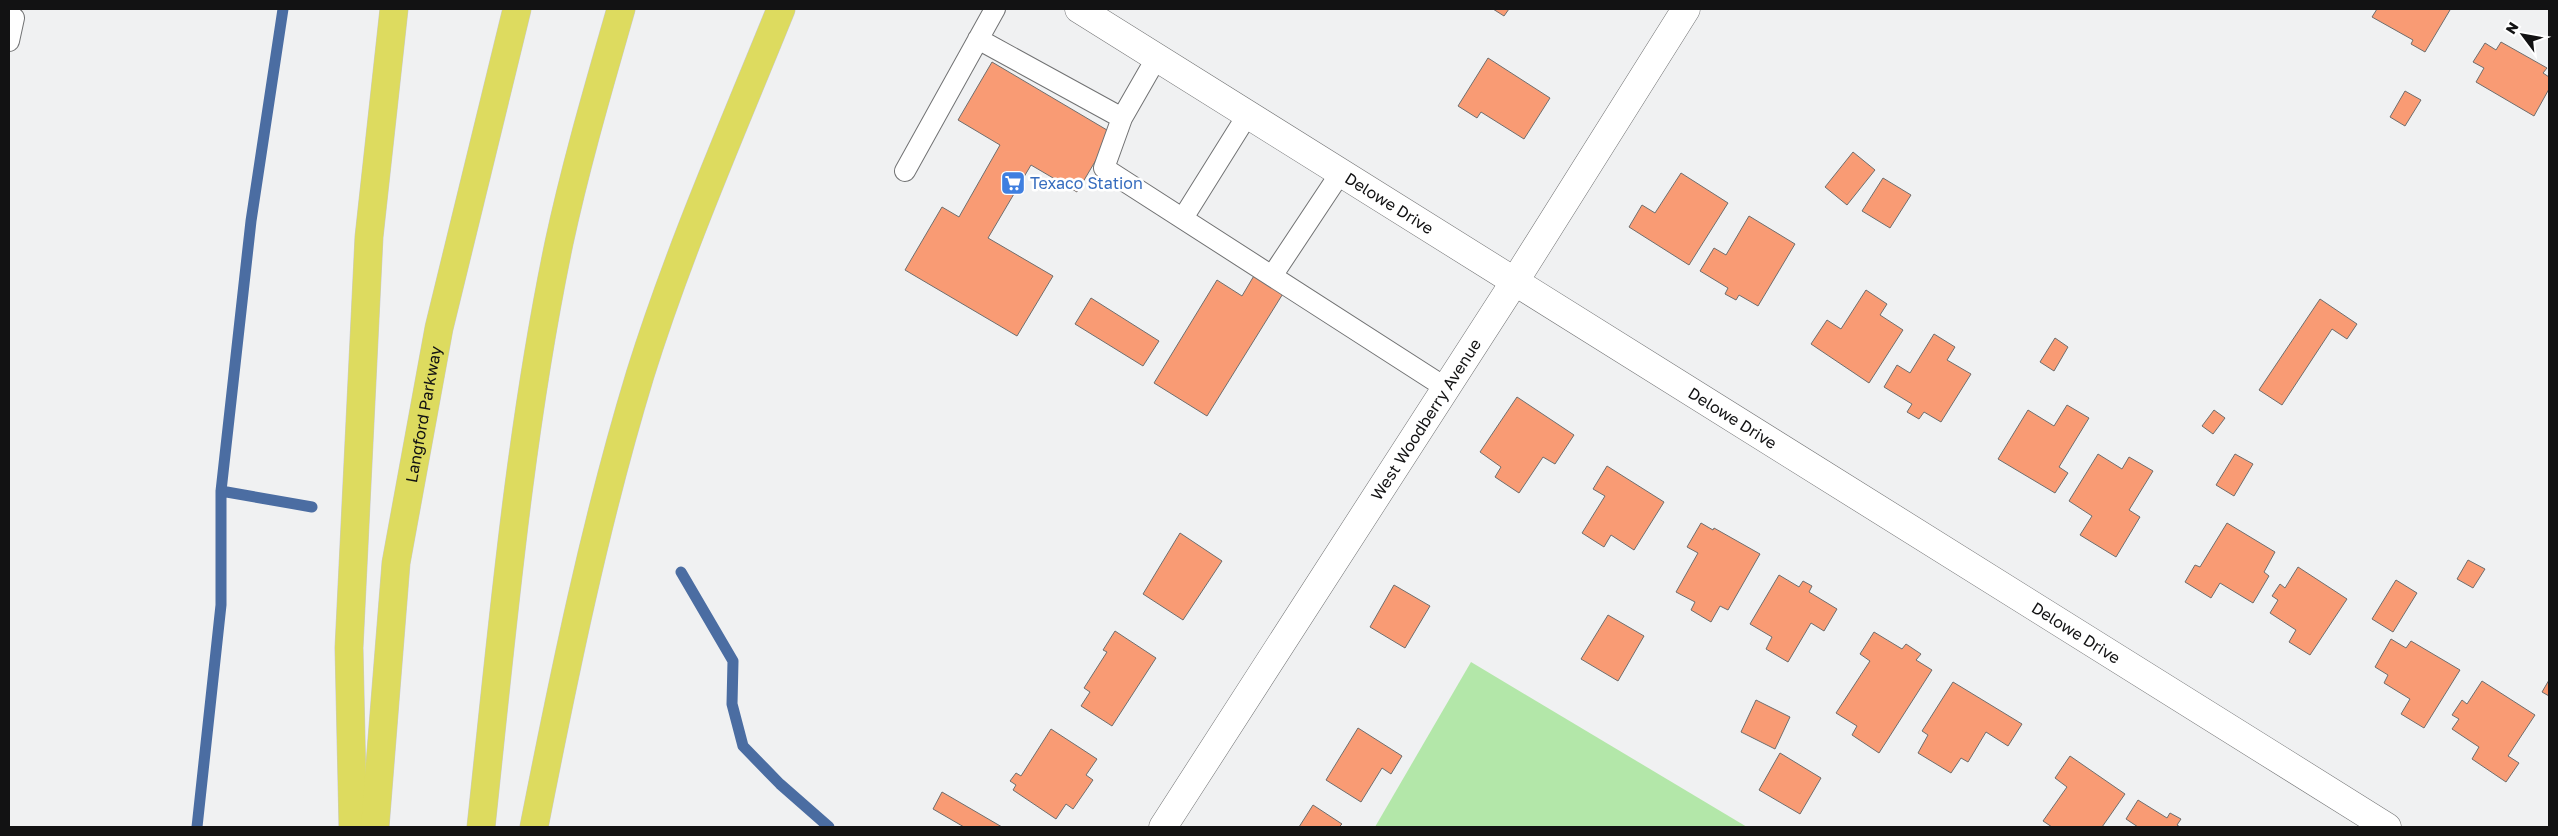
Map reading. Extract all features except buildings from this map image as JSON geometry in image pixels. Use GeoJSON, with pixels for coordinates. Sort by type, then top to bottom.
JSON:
{"type":"FeatureCollection","features":[{"type":"Feature","properties":{"kind":"highway"},"geometry":{"type":"LineString","coordinates":[[353,827],[349,648],[369,237],[394,9]]}},
{"type":"Feature","properties":{"kind":"highway","name":"Langford Parkway"},"geometry":{"type":"LineString","coordinates":[[375,827],[396,563],[439,328],[517,9]]}},
{"type":"Feature","properties":{"kind":"highway"},"geometry":{"type":"LineString","coordinates":[[481,827],[516,516],[540,354],[559,243],[592,110],[621,9]]}},
{"type":"Feature","properties":{"kind":"highway"},"geometry":{"type":"LineString","coordinates":[[534,827],[568,659],[607,488],[641,372],[736,116],[781,9]]}},
{"type":"Feature","properties":{"kind":"street","name":"Delowe Drive"},"geometry":{"type":"LineString","coordinates":[[1079,9],[2387,827]]}},
{"type":"Feature","properties":{"kind":"street","name":"West Woodberry Avenue"},"geometry":{"type":"LineString","coordinates":[[1163,827],[1515,281],[1686,9]]}},
{"type":"Feature","properties":{"kind":"lane"},"geometry":{"type":"LineString","coordinates":[[905,171],[995,9]]}},
{"type":"Feature","properties":{"kind":"lane"},"geometry":{"type":"LineString","coordinates":[[9,41],[14,18]]}},
{"type":"Feature","properties":{"kind":"lane"},"geometry":{"type":"LineString","coordinates":[[978,39],[1122,118]]}},
{"type":"Feature","properties":{"kind":"lane"},"geometry":{"type":"LineString","coordinates":[[1157,57],[1122,118],[1104,168],[1446,388]]}},
{"type":"Feature","properties":{"kind":"lane"},"geometry":{"type":"LineString","coordinates":[[1183,218],[1248,114]]}},
{"type":"Feature","properties":{"kind":"lane"},"geometry":{"type":"LineString","coordinates":[[1272,276],[1341,172]]}},
{"type":"Feature","properties":{"kind":"green space"},"geometry":{"type":"Polygon","coordinates":[[[1471,662],[1747,827],[1375,827],[1471,662]]]}},
{"type":"Feature","properties":{"kind":"waterway"},"geometry":{"type":"LineString","coordinates":[[197,827],[221,605],[221,491],[251,221],[283,9]]}},
{"type":"Feature","properties":{"kind":"waterway"},"geometry":{"type":"LineString","coordinates":[[221,491],[312,507]]}},
{"type":"Feature","properties":{"kind":"waterway"},"geometry":{"type":"LineString","coordinates":[[681,572],[733,661],[732,704],[743,746],[780,784],[829,827]]}},
{"type":"Feature","properties":{"kind":"place","name":"Texaco Station"},"geometry":{"type":"Point","coordinates":[1013,183]}}]}
